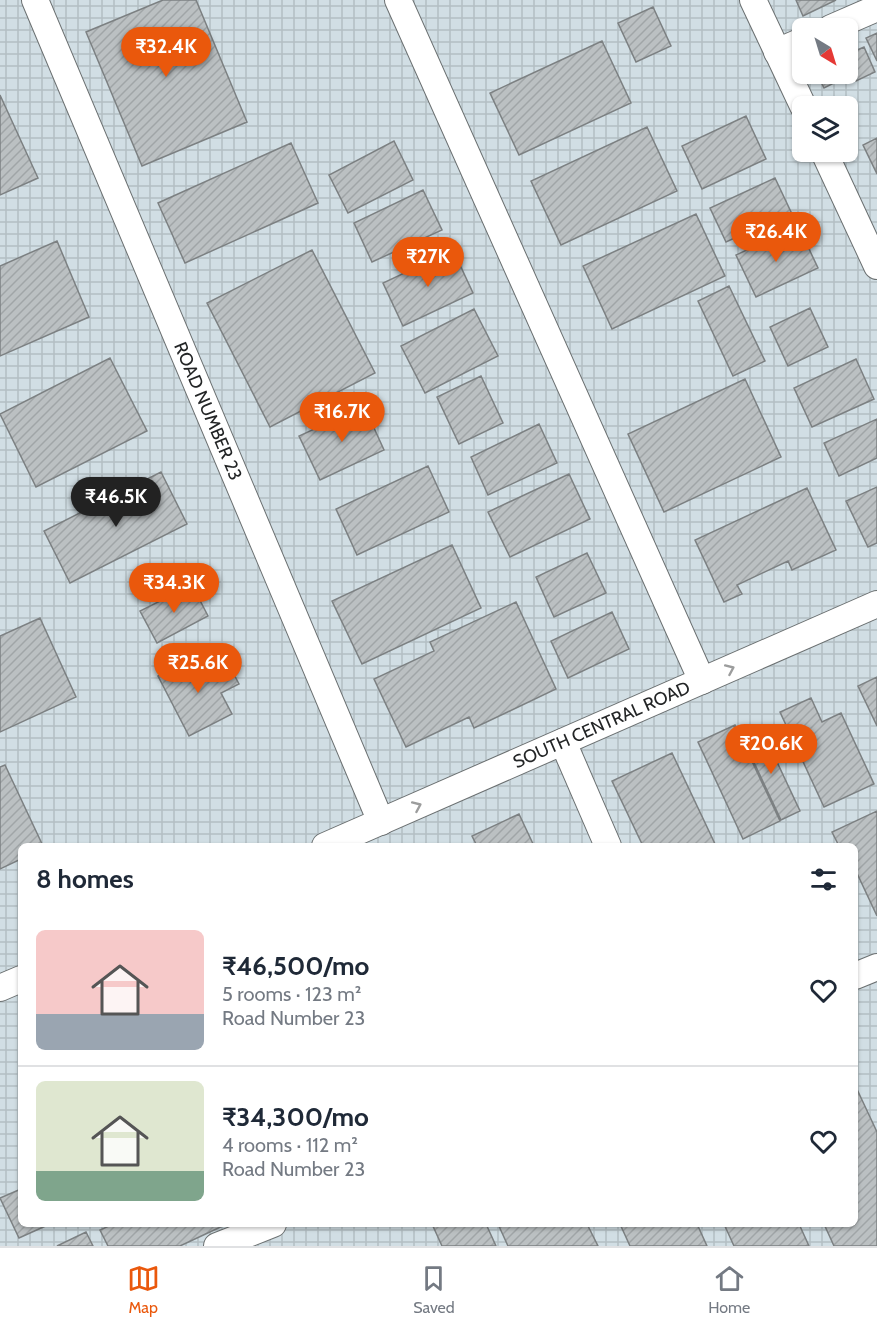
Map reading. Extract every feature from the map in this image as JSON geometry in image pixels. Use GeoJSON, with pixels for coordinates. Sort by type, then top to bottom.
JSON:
{"type":"FeatureCollection","features":[{"type":"Feature","properties":{"kind":"street","name":"ROAD NUMBER 23"},"geometry":{"type":"LineString","coordinates":[[35,0],[381,822]]}},
{"type":"Feature","properties":{"kind":"street"},"geometry":{"type":"LineString","coordinates":[[398,0],[702,681]]}},
{"type":"Feature","properties":{"kind":"street"},"geometry":{"type":"LineString","coordinates":[[753,0],[798,96]]}},
{"type":"Feature","properties":{"kind":"street"},"geometry":{"type":"LineString","coordinates":[[854,18],[877,8]]}},
{"type":"Feature","properties":{"kind":"street"},"geometry":{"type":"LineString","coordinates":[[777,52],[792,45]]}},
{"type":"Feature","properties":{"kind":"street"},"geometry":{"type":"LineString","coordinates":[[829,162],[877,266]]}},
{"type":"Feature","properties":{"kind":"street","name":"SOUTH CENTRAL ROAD"},"geometry":{"type":"LineString","coordinates":[[375,843],[567,750],[702,681],[877,604]]}},
{"type":"Feature","properties":{"kind":"street","name":"SOUTH CENTRAL ROAD"},"geometry":{"type":"LineString","coordinates":[[332,843],[877,624]]}},
{"type":"Feature","properties":{"kind":"street"},"geometry":{"type":"LineString","coordinates":[[567,750],[607,843]]}},
{"type":"Feature","properties":{"kind":"street"},"geometry":{"type":"LineString","coordinates":[[858,975],[877,967]]}},
{"type":"Feature","properties":{"kind":"street"},"geometry":{"type":"LineString","coordinates":[[0,988],[18,980]]}},
{"type":"Feature","properties":{"kind":"street"},"geometry":{"type":"LineString","coordinates":[[0,1007],[18,999]]}},
{"type":"Feature","properties":{"kind":"street"},"geometry":{"type":"LineString","coordinates":[[217,1246],[265,1227]]}},
{"type":"Feature","properties":{"kind":"shaded area"},"geometry":{"type":"Polygon","coordinates":[[[0,0],[877,0],[877,1246],[0,1246],[0,0]]]}},
{"type":"Feature","properties":{"kind":"building"},"geometry":{"type":"Polygon","coordinates":[[[163,0],[196,0],[247,122],[142,166],[86,32],[163,0]]]}},
{"type":"Feature","properties":{"kind":"building"},"geometry":{"type":"Polygon","coordinates":[[[796,0],[836,0],[803,16],[796,0]]]}},
{"type":"Feature","properties":{"kind":"building"},"geometry":{"type":"Polygon","coordinates":[[[653,7],[671,46],[636,62],[618,23],[653,7]]]}},
{"type":"Feature","properties":{"kind":"building"},"geometry":{"type":"Polygon","coordinates":[[[877,33],[877,61],[866,38],[877,33]]]}},
{"type":"Feature","properties":{"kind":"building"},"geometry":{"type":"Polygon","coordinates":[[[602,41],[631,103],[519,155],[490,93],[602,41]]]}},
{"type":"Feature","properties":{"kind":"building"},"geometry":{"type":"Polygon","coordinates":[[[864,47],[875,72],[858,80],[858,50],[864,47]]]}},
{"type":"Feature","properties":{"kind":"building"},"geometry":{"type":"Polygon","coordinates":[[[0,95],[38,178],[0,195],[0,95]]]}},
{"type":"Feature","properties":{"kind":"building"},"geometry":{"type":"Polygon","coordinates":[[[746,116],[766,159],[702,189],[682,146],[746,116]]]}},
{"type":"Feature","properties":{"kind":"building"},"geometry":{"type":"Polygon","coordinates":[[[647,127],[677,191],[561,245],[531,181],[647,127]]]}},
{"type":"Feature","properties":{"kind":"building"},"geometry":{"type":"Polygon","coordinates":[[[877,138],[877,174],[863,145],[877,138]]]}},
{"type":"Feature","properties":{"kind":"building"},"geometry":{"type":"Polygon","coordinates":[[[394,141],[413,180],[348,213],[329,175],[394,141]]]}},
{"type":"Feature","properties":{"kind":"building"},"geometry":{"type":"Polygon","coordinates":[[[291,143],[318,203],[185,263],[158,203],[291,143]]]}},
{"type":"Feature","properties":{"kind":"building"},"geometry":{"type":"Polygon","coordinates":[[[775,178],[791,212],[726,242],[710,208],[775,178]]]}},
{"type":"Feature","properties":{"kind":"building"},"geometry":{"type":"Polygon","coordinates":[[[423,190],[442,230],[372,262],[354,223],[423,190]]]}},
{"type":"Feature","properties":{"kind":"building"},"geometry":{"type":"Polygon","coordinates":[[[696,214],[725,276],[612,329],[583,266],[696,214]]]}},
{"type":"Feature","properties":{"kind":"building"},"geometry":{"type":"Polygon","coordinates":[[[801,232],[818,268],[756,297],[736,255],[772,238],[775,245],[801,232]]]}},
{"type":"Feature","properties":{"kind":"building"},"geometry":{"type":"Polygon","coordinates":[[[57,241],[89,317],[0,356],[0,266],[57,241]]]}},
{"type":"Feature","properties":{"kind":"building"},"geometry":{"type":"Polygon","coordinates":[[[312,250],[375,373],[270,427],[207,303],[312,250]]]}},
{"type":"Feature","properties":{"kind":"building"},"geometry":{"type":"Polygon","coordinates":[[[453,250],[473,293],[403,326],[383,283],[453,250]]]}},
{"type":"Feature","properties":{"kind":"building"},"geometry":{"type":"Polygon","coordinates":[[[729,286],[765,361],[733,376],[698,301],[729,286]]]}},
{"type":"Feature","properties":{"kind":"building"},"geometry":{"type":"Polygon","coordinates":[[[810,308],[828,347],[788,366],[770,327],[810,308]]]}},
{"type":"Feature","properties":{"kind":"building"},"geometry":{"type":"Polygon","coordinates":[[[474,309],[498,356],[425,393],[401,346],[474,309]]]}},
{"type":"Feature","properties":{"kind":"building"},"geometry":{"type":"Polygon","coordinates":[[[110,358],[147,431],[36,487],[0,414],[110,358]]]}},
{"type":"Feature","properties":{"kind":"building"},"geometry":{"type":"Polygon","coordinates":[[[856,359],[874,399],[812,427],[794,388],[856,359]]]}},
{"type":"Feature","properties":{"kind":"building"},"geometry":{"type":"Polygon","coordinates":[[[481,376],[503,423],[459,444],[437,397],[481,376]]]}},
{"type":"Feature","properties":{"kind":"building"},"geometry":{"type":"Polygon","coordinates":[[[745,379],[781,457],[664,512],[628,434],[745,379]]]}},
{"type":"Feature","properties":{"kind":"building"},"geometry":{"type":"Polygon","coordinates":[[[364,406],[384,450],[320,480],[299,436],[364,406]]]}},
{"type":"Feature","properties":{"kind":"building"},"geometry":{"type":"Polygon","coordinates":[[[877,419],[877,458],[839,476],[824,443],[877,419]]]}},
{"type":"Feature","properties":{"kind":"building"},"geometry":{"type":"Polygon","coordinates":[[[539,424],[557,463],[488,495],[471,457],[539,424]]]}},
{"type":"Feature","properties":{"kind":"building"},"geometry":{"type":"Polygon","coordinates":[[[428,466],[449,512],[357,555],[336,509],[428,466]]]}},
{"type":"Feature","properties":{"kind":"building"},"geometry":{"type":"Polygon","coordinates":[[[161,472],[187,524],[70,583],[44,531],[161,472]]]}},
{"type":"Feature","properties":{"kind":"building"},"geometry":{"type":"Polygon","coordinates":[[[569,474],[590,519],[510,557],[488,512],[569,474]]]}},
{"type":"Feature","properties":{"kind":"building"},"geometry":{"type":"Polygon","coordinates":[[[877,487],[877,543],[868,547],[846,501],[877,487]]]}},
{"type":"Feature","properties":{"kind":"building"},"geometry":{"type":"Polygon","coordinates":[[[807,488],[836,550],[792,570],[788,561],[737,585],[742,594],[724,602],[695,540],[807,488]]]}},
{"type":"Feature","properties":{"kind":"building"},"geometry":{"type":"Polygon","coordinates":[[[452,545],[481,608],[362,664],[332,601],[452,545]]]}},
{"type":"Feature","properties":{"kind":"building"},"geometry":{"type":"Polygon","coordinates":[[[587,553],[606,593],[554,617],[536,577],[587,553]]]}},
{"type":"Feature","properties":{"kind":"building"},"geometry":{"type":"Polygon","coordinates":[[[192,585],[208,616],[157,643],[140,611],[192,585]]]}},
{"type":"Feature","properties":{"kind":"building"},"geometry":{"type":"Polygon","coordinates":[[[516,602],[556,689],[474,728],[469,717],[406,747],[374,679],[434,651],[430,642],[516,602]]]}},
{"type":"Feature","properties":{"kind":"building"},"geometry":{"type":"Polygon","coordinates":[[[612,612],[629,649],[568,678],[551,641],[612,612]]]}},
{"type":"Feature","properties":{"kind":"building"},"geometry":{"type":"Polygon","coordinates":[[[40,618],[76,697],[0,732],[0,636],[40,618]]]}},
{"type":"Feature","properties":{"kind":"building"},"geometry":{"type":"Polygon","coordinates":[[[202,654],[214,678],[231,669],[239,684],[221,693],[232,714],[189,736],[158,676],[202,654]]]}},
{"type":"Feature","properties":{"kind":"building"},"geometry":{"type":"Polygon","coordinates":[[[877,677],[877,726],[858,686],[877,677]]]}},
{"type":"Feature","properties":{"kind":"building"},"geometry":{"type":"Polygon","coordinates":[[[811,698],[822,722],[841,713],[874,784],[824,807],[780,712],[811,698]]]}},
{"type":"Feature","properties":{"kind":"building"},"geometry":{"type":"Polygon","coordinates":[[[735,725],[780,821],[743,839],[698,742],[735,725]]]}},
{"type":"Feature","properties":{"kind":"building"},"geometry":{"type":"Polygon","coordinates":[[[762,730],[800,811],[781,820],[743,739],[762,730]]]}},
{"type":"Feature","properties":{"kind":"building"},"geometry":{"type":"Polygon","coordinates":[[[672,753],[715,843],[642,843],[612,781],[672,753]]]}},
{"type":"Feature","properties":{"kind":"building"},"geometry":{"type":"Polygon","coordinates":[[[5,765],[42,843],[18,843],[18,860],[0,869],[0,767],[5,765]]]}},
{"type":"Feature","properties":{"kind":"building"},"geometry":{"type":"Polygon","coordinates":[[[877,811],[877,916],[858,875],[858,843],[838,843],[832,832],[877,811]]]}},
{"type":"Feature","properties":{"kind":"building"},"geometry":{"type":"Polygon","coordinates":[[[519,814],[533,843],[476,843],[472,836],[519,814]]]}},
{"type":"Feature","properties":{"kind":"building"},"geometry":{"type":"Polygon","coordinates":[[[858,1091],[877,1132],[877,1246],[834,1246],[825,1227],[858,1227],[858,1091]]]}},
{"type":"Feature","properties":{"kind":"building"},"geometry":{"type":"Polygon","coordinates":[[[18,1190],[18,1227],[43,1227],[19,1238],[0,1198],[18,1190]]]}},
{"type":"Feature","properties":{"kind":"building"},"geometry":{"type":"Polygon","coordinates":[[[106,1227],[221,1227],[180,1246],[108,1246],[100,1230],[106,1227]]]}},
{"type":"Feature","properties":{"kind":"building"},"geometry":{"type":"Polygon","coordinates":[[[433,1227],[487,1227],[496,1246],[442,1246],[433,1227]]]}},
{"type":"Feature","properties":{"kind":"building"},"geometry":{"type":"Polygon","coordinates":[[[499,1227],[588,1227],[598,1246],[508,1246],[499,1227]]]}},
{"type":"Feature","properties":{"kind":"building"},"geometry":{"type":"Polygon","coordinates":[[[621,1227],[698,1227],[707,1246],[630,1246],[621,1227]]]}},
{"type":"Feature","properties":{"kind":"building"},"geometry":{"type":"Polygon","coordinates":[[[725,1227],[800,1227],[809,1246],[734,1246],[725,1227]]]}},
{"type":"Feature","properties":{"kind":"building"},"geometry":{"type":"Polygon","coordinates":[[[86,1232],[93,1246],[57,1246],[86,1232]]]}}]}
